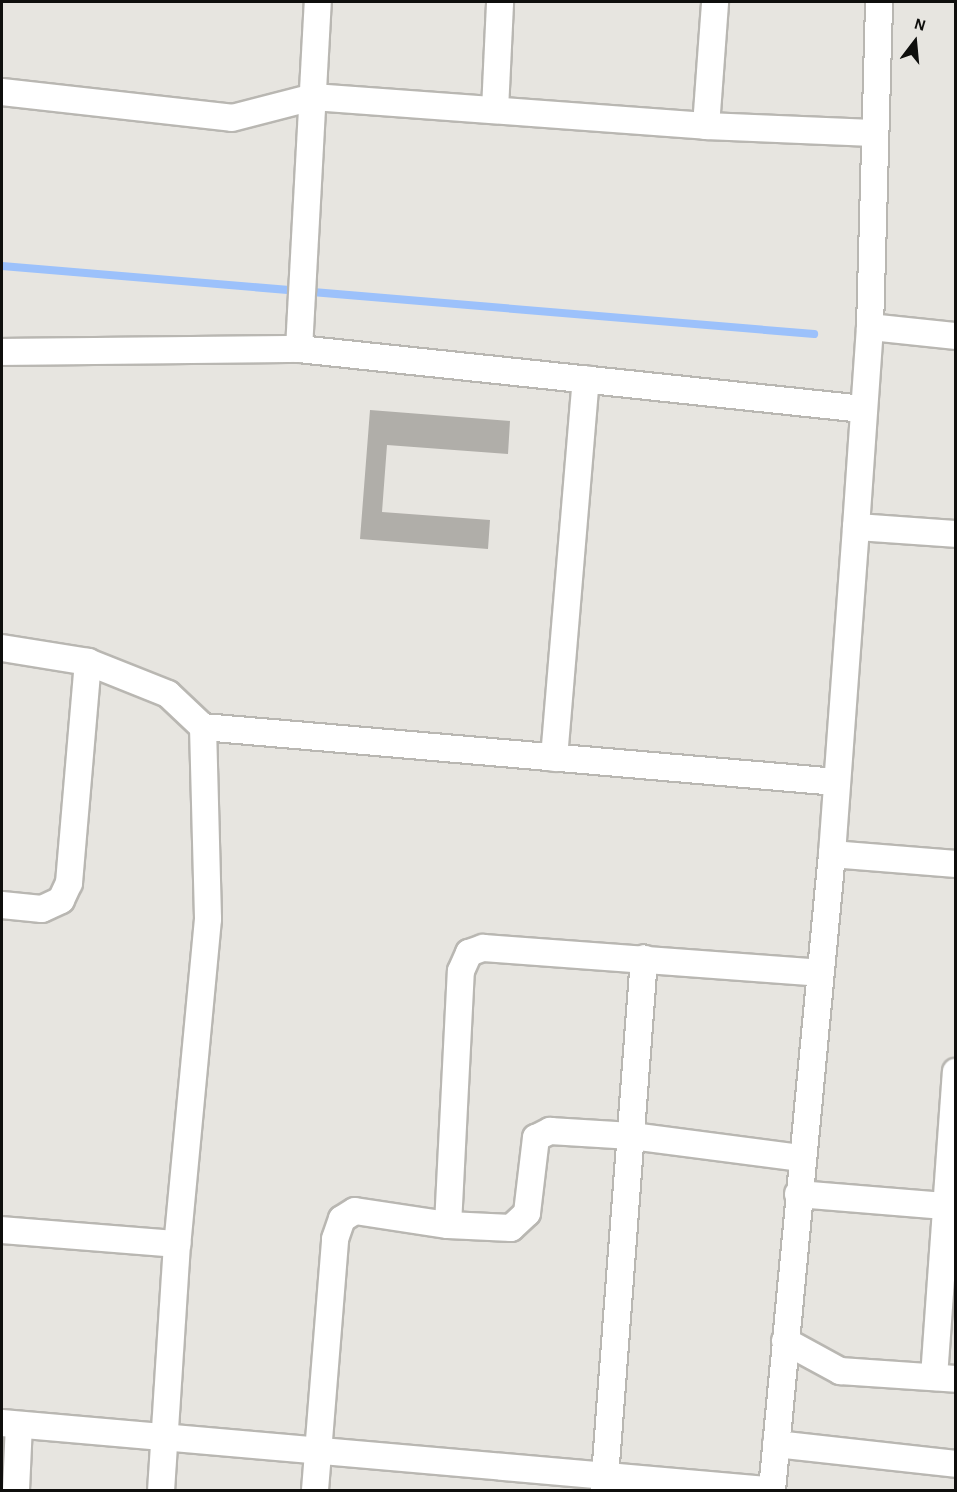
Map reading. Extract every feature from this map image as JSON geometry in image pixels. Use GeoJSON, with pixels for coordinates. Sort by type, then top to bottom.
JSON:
{"type":"FeatureCollection","features":[{"type":"Feature","properties":{"kind":"street"},"geometry":{"type":"LineString","coordinates":[[299,349],[318,2]]}},
{"type":"Feature","properties":{"kind":"street"},"geometry":{"type":"LineString","coordinates":[[495,110],[500,2]]}},
{"type":"Feature","properties":{"kind":"street"},"geometry":{"type":"LineString","coordinates":[[706,126],[715,2]]}},
{"type":"Feature","properties":{"kind":"street"},"geometry":{"type":"LineString","coordinates":[[772,1491],[798,1194],[832,854],[856,527],[870,327],[873,133],[879,2]]}},
{"type":"Feature","properties":{"kind":"street"},"geometry":{"type":"LineString","coordinates":[[2,93],[232,118],[313,97],[706,126],[873,133]]}},
{"type":"Feature","properties":{"kind":"street"},"geometry":{"type":"LineString","coordinates":[[870,327],[956,336]]}},
{"type":"Feature","properties":{"kind":"street"},"geometry":{"type":"LineString","coordinates":[[2,352],[299,349],[863,409]]}},
{"type":"Feature","properties":{"kind":"street"},"geometry":{"type":"LineString","coordinates":[[554,758],[586,379]]}},
{"type":"Feature","properties":{"kind":"street"},"geometry":{"type":"LineString","coordinates":[[856,527],[956,534]]}},
{"type":"Feature","properties":{"kind":"street"},"geometry":{"type":"LineString","coordinates":[[2,648],[88,662],[168,694],[203,727],[837,782]]}},
{"type":"Feature","properties":{"kind":"street"},"geometry":{"type":"LineString","coordinates":[[2,905],[42,909],[61,900],[69,883],[88,662]]}},
{"type":"Feature","properties":{"kind":"street"},"geometry":{"type":"LineString","coordinates":[[161,1491],[177,1244],[208,919],[203,727]]}},
{"type":"Feature","properties":{"kind":"street"},"geometry":{"type":"LineString","coordinates":[[832,854],[956,864]]}},
{"type":"Feature","properties":{"kind":"street"},"geometry":{"type":"LineString","coordinates":[[448,1225],[464,959],[483,948],[820,973]]}},
{"type":"Feature","properties":{"kind":"street"},"geometry":{"type":"LineString","coordinates":[[604,1482],[644,959]]}},
{"type":"Feature","properties":{"kind":"street"},"geometry":{"type":"LineString","coordinates":[[785,1341],[840,1371],[945,1378],[956,1072]]}},
{"type":"Feature","properties":{"kind":"street"},"geometry":{"type":"LineString","coordinates":[[315,1491],[335,1239],[342,1219],[355,1211],[448,1225],[511,1228],[521,1223],[527,1212],[531,1154],[536,1138],[550,1131],[632,1136],[802,1158]]}},
{"type":"Feature","properties":{"kind":"street"},"geometry":{"type":"LineString","coordinates":[[798,1194],[950,1203]]}},
{"type":"Feature","properties":{"kind":"street"},"geometry":{"type":"LineString","coordinates":[[2,1230],[177,1244]]}},
{"type":"Feature","properties":{"kind":"street"},"geometry":{"type":"LineString","coordinates":[[16,1491],[10,1424],[317,1448],[604,1482],[766,1491]]}},
{"type":"Feature","properties":{"kind":"street"},"geometry":{"type":"LineString","coordinates":[[776,1444],[956,1464]]}},
{"type":"Feature","properties":{"kind":"building"},"geometry":{"type":"Polygon","coordinates":[[[370,410],[510,421],[508,454],[387,445],[382,512],[490,520],[488,549],[360,539],[370,410]]]}},
{"type":"Feature","properties":{"kind":"waterway"},"geometry":{"type":"LineString","coordinates":[[2,266],[814,334]]}}]}
